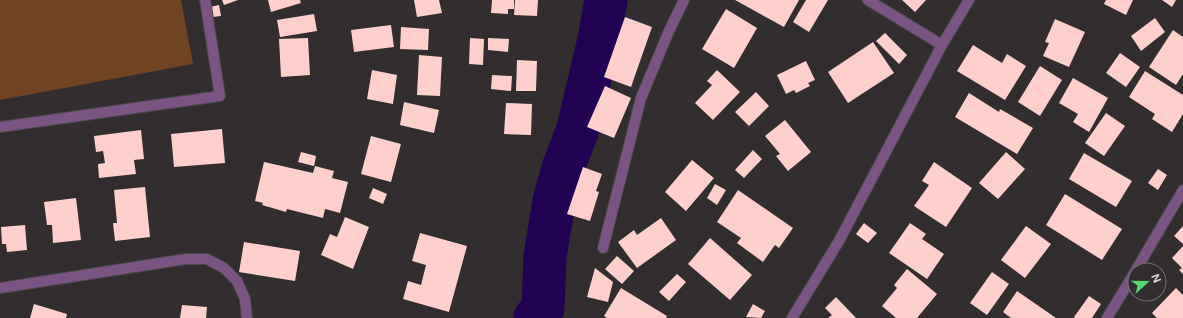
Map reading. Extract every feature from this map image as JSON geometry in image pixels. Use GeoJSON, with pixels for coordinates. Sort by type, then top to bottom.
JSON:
{"type":"FeatureCollection","features":[{"type":"Feature","properties":{"kind":"street"},"geometry":{"type":"LineString","coordinates":[[0,127],[220,96],[204,0]]}},
{"type":"Feature","properties":{"kind":"street"},"geometry":{"type":"LineString","coordinates":[[603,248],[641,98],[669,31],[684,0]]}},
{"type":"Feature","properties":{"kind":"street"},"geometry":{"type":"LineString","coordinates":[[868,0],[942,44]]}},
{"type":"Feature","properties":{"kind":"street"},"geometry":{"type":"LineString","coordinates":[[792,318],[839,241],[942,44],[969,0]]}},
{"type":"Feature","properties":{"kind":"street"},"geometry":{"type":"LineString","coordinates":[[1141,262],[1183,190]]}},
{"type":"Feature","properties":{"kind":"street"},"geometry":{"type":"LineString","coordinates":[[0,288],[186,259],[207,260],[224,268],[237,281],[245,299],[247,318]]}},
{"type":"Feature","properties":{"kind":"street"},"geometry":{"type":"LineString","coordinates":[[1107,318],[1127,286]]}},
{"type":"Feature","properties":{"kind":"shaded area"},"geometry":{"type":"Polygon","coordinates":[[[0,0],[181,0],[193,64],[0,100],[0,0]]]}},
{"type":"Feature","properties":{"kind":"building"},"geometry":{"type":"Polygon","coordinates":[[[222,0],[238,0],[224,5],[222,0]]]}},
{"type":"Feature","properties":{"kind":"building"},"geometry":{"type":"Polygon","coordinates":[[[268,0],[300,0],[301,3],[271,12],[268,0]]]}},
{"type":"Feature","properties":{"kind":"building"},"geometry":{"type":"Polygon","coordinates":[[[414,0],[439,0],[442,13],[417,17],[414,0]]]}},
{"type":"Feature","properties":{"kind":"building"},"geometry":{"type":"Polygon","coordinates":[[[492,0],[514,0],[514,9],[508,9],[508,14],[491,13],[492,0]]]}},
{"type":"Feature","properties":{"kind":"building"},"geometry":{"type":"Polygon","coordinates":[[[515,0],[538,0],[537,16],[514,15],[515,0]]]}},
{"type":"Feature","properties":{"kind":"building"},"geometry":{"type":"Polygon","coordinates":[[[735,0],[799,0],[784,27],[735,0]]]}},
{"type":"Feature","properties":{"kind":"building"},"geometry":{"type":"Polygon","coordinates":[[[806,0],[828,0],[809,32],[793,22],[806,0]]]}},
{"type":"Feature","properties":{"kind":"building"},"geometry":{"type":"Polygon","coordinates":[[[902,0],[926,0],[915,12],[902,0]]]}},
{"type":"Feature","properties":{"kind":"building"},"geometry":{"type":"Polygon","coordinates":[[[1106,0],[1133,0],[1126,15],[1104,4],[1106,0]]]}},
{"type":"Feature","properties":{"kind":"building"},"geometry":{"type":"Polygon","coordinates":[[[1162,0],[1176,0],[1172,7],[1162,0]]]}},
{"type":"Feature","properties":{"kind":"building"},"geometry":{"type":"Polygon","coordinates":[[[219,5],[221,16],[213,17],[210,7],[219,5]]]}},
{"type":"Feature","properties":{"kind":"building"},"geometry":{"type":"Polygon","coordinates":[[[726,9],[757,28],[734,68],[702,49],[726,9]]]}},
{"type":"Feature","properties":{"kind":"building"},"geometry":{"type":"Polygon","coordinates":[[[314,14],[317,31],[280,37],[277,20],[314,14]]]}},
{"type":"Feature","properties":{"kind":"building"},"geometry":{"type":"Polygon","coordinates":[[[625,17],[652,27],[631,87],[604,77],[625,17]]]}},
{"type":"Feature","properties":{"kind":"building"},"geometry":{"type":"Polygon","coordinates":[[[1155,18],[1165,32],[1141,51],[1131,36],[1155,18]]]}},
{"type":"Feature","properties":{"kind":"building"},"geometry":{"type":"Polygon","coordinates":[[[1055,19],[1085,32],[1069,67],[1043,56],[1049,43],[1045,42],[1055,19]]]}},
{"type":"Feature","properties":{"kind":"building"},"geometry":{"type":"Polygon","coordinates":[[[391,25],[394,47],[354,52],[351,30],[391,25]]]}},
{"type":"Feature","properties":{"kind":"building"},"geometry":{"type":"Polygon","coordinates":[[[401,27],[429,29],[428,50],[400,49],[401,27]]]}},
{"type":"Feature","properties":{"kind":"building"},"geometry":{"type":"Polygon","coordinates":[[[1173,30],[1183,37],[1183,74],[1176,85],[1149,67],[1173,30]]]}},
{"type":"Feature","properties":{"kind":"building"},"geometry":{"type":"Polygon","coordinates":[[[885,33],[907,55],[899,64],[876,41],[885,33]]]}},
{"type":"Feature","properties":{"kind":"building"},"geometry":{"type":"Polygon","coordinates":[[[308,38],[310,75],[281,77],[279,39],[308,38]]]}},
{"type":"Feature","properties":{"kind":"building"},"geometry":{"type":"Polygon","coordinates":[[[470,38],[484,39],[483,65],[469,64],[470,38]]]}},
{"type":"Feature","properties":{"kind":"building"},"geometry":{"type":"Polygon","coordinates":[[[488,38],[509,39],[508,52],[488,50],[488,38]]]}},
{"type":"Feature","properties":{"kind":"building"},"geometry":{"type":"Polygon","coordinates":[[[873,42],[894,73],[848,103],[828,72],[873,42]]]}},
{"type":"Feature","properties":{"kind":"building"},"geometry":{"type":"Polygon","coordinates":[[[973,45],[1002,63],[1007,54],[1026,66],[1005,100],[957,71],[973,45]]]}},
{"type":"Feature","properties":{"kind":"building"},"geometry":{"type":"Polygon","coordinates":[[[1120,53],[1140,67],[1126,87],[1106,73],[1120,53]]]}},
{"type":"Feature","properties":{"kind":"building"},"geometry":{"type":"Polygon","coordinates":[[[419,55],[442,57],[440,96],[417,95],[419,55]]]}},
{"type":"Feature","properties":{"kind":"building"},"geometry":{"type":"Polygon","coordinates":[[[517,60],[537,61],[536,91],[516,91],[517,60]]]}},
{"type":"Feature","properties":{"kind":"building"},"geometry":{"type":"Polygon","coordinates":[[[806,61],[815,80],[808,83],[810,86],[796,93],[794,90],[786,94],[777,75],[806,61]]]}},
{"type":"Feature","properties":{"kind":"building"},"geometry":{"type":"Polygon","coordinates":[[[1040,66],[1062,80],[1040,116],[1018,102],[1040,66]]]}},
{"type":"Feature","properties":{"kind":"building"},"geometry":{"type":"Polygon","coordinates":[[[372,70],[397,75],[393,104],[367,99],[372,70]]]}},
{"type":"Feature","properties":{"kind":"building"},"geometry":{"type":"Polygon","coordinates":[[[717,70],[740,92],[713,120],[695,103],[712,85],[707,81],[717,70]]]}},
{"type":"Feature","properties":{"kind":"building"},"geometry":{"type":"Polygon","coordinates":[[[1145,71],[1183,95],[1183,114],[1172,132],[1152,119],[1155,114],[1129,97],[1145,71]]]}},
{"type":"Feature","properties":{"kind":"building"},"geometry":{"type":"Polygon","coordinates":[[[492,75],[512,76],[511,91],[491,89],[492,75]]]}},
{"type":"Feature","properties":{"kind":"building"},"geometry":{"type":"Polygon","coordinates":[[[1073,78],[1108,98],[1089,132],[1073,122],[1078,114],[1059,103],[1073,78]]]}},
{"type":"Feature","properties":{"kind":"building"},"geometry":{"type":"Polygon","coordinates":[[[605,86],[631,98],[614,138],[587,127],[605,86]]]}},
{"type":"Feature","properties":{"kind":"building"},"geometry":{"type":"Polygon","coordinates":[[[756,92],[769,106],[749,126],[735,112],[756,92]]]}},
{"type":"Feature","properties":{"kind":"building"},"geometry":{"type":"Polygon","coordinates":[[[969,93],[999,112],[1000,109],[1033,128],[1017,154],[955,117],[969,93]]]}},
{"type":"Feature","properties":{"kind":"building"},"geometry":{"type":"Polygon","coordinates":[[[404,102],[439,110],[434,133],[400,125],[404,102]]]}},
{"type":"Feature","properties":{"kind":"building"},"geometry":{"type":"Polygon","coordinates":[[[506,103],[532,104],[531,135],[504,134],[506,103]]]}},
{"type":"Feature","properties":{"kind":"building"},"geometry":{"type":"Polygon","coordinates":[[[1106,113],[1125,126],[1104,156],[1085,143],[1106,113]]]}},
{"type":"Feature","properties":{"kind":"building"},"geometry":{"type":"Polygon","coordinates":[[[785,120],[811,152],[788,171],[776,156],[780,154],[765,136],[785,120]]]}},
{"type":"Feature","properties":{"kind":"building"},"geometry":{"type":"Polygon","coordinates":[[[222,129],[225,163],[174,167],[171,134],[222,129]]]}},
{"type":"Feature","properties":{"kind":"building"},"geometry":{"type":"Polygon","coordinates":[[[141,130],[144,159],[134,160],[136,174],[99,178],[98,164],[105,163],[103,151],[96,152],[94,136],[141,130]]]}},
{"type":"Feature","properties":{"kind":"building"},"geometry":{"type":"Polygon","coordinates":[[[371,136],[401,144],[391,182],[361,174],[371,136]]]}},
{"type":"Feature","properties":{"kind":"building"},"geometry":{"type":"Polygon","coordinates":[[[753,150],[762,159],[744,178],[735,170],[753,150]]]}},
{"type":"Feature","properties":{"kind":"building"},"geometry":{"type":"Polygon","coordinates":[[[301,152],[316,156],[314,166],[298,162],[301,152]]]}},
{"type":"Feature","properties":{"kind":"building"},"geometry":{"type":"Polygon","coordinates":[[[1006,152],[1025,169],[998,199],[979,183],[1006,152]]]}},
{"type":"Feature","properties":{"kind":"building"},"geometry":{"type":"Polygon","coordinates":[[[1084,153],[1132,181],[1116,207],[1069,179],[1084,153]]]}},
{"type":"Feature","properties":{"kind":"building"},"geometry":{"type":"Polygon","coordinates":[[[692,160],[714,178],[686,211],[665,192],[692,160]]]}},
{"type":"Feature","properties":{"kind":"building"},"geometry":{"type":"Polygon","coordinates":[[[264,162],[313,173],[315,166],[334,171],[332,178],[348,182],[340,213],[325,209],[323,218],[287,209],[286,212],[262,205],[263,203],[255,201],[264,162]]]}},
{"type":"Feature","properties":{"kind":"building"},"geometry":{"type":"Polygon","coordinates":[[[934,162],[972,188],[946,227],[914,206],[929,185],[922,181],[934,162]]]}},
{"type":"Feature","properties":{"kind":"building"},"geometry":{"type":"Polygon","coordinates":[[[583,167],[602,174],[596,191],[599,192],[590,221],[567,214],[583,167]]]}},
{"type":"Feature","properties":{"kind":"building"},"geometry":{"type":"Polygon","coordinates":[[[1158,169],[1167,175],[1158,190],[1148,183],[1158,169]]]}},
{"type":"Feature","properties":{"kind":"building"},"geometry":{"type":"Polygon","coordinates":[[[715,184],[726,190],[717,205],[707,198],[715,184]]]}},
{"type":"Feature","properties":{"kind":"building"},"geometry":{"type":"Polygon","coordinates":[[[145,187],[150,237],[115,241],[113,223],[117,223],[114,190],[145,187]]]}},
{"type":"Feature","properties":{"kind":"building"},"geometry":{"type":"Polygon","coordinates":[[[373,188],[387,194],[383,204],[369,198],[373,188]]]}},
{"type":"Feature","properties":{"kind":"building"},"geometry":{"type":"Polygon","coordinates":[[[738,190],[793,228],[779,248],[775,245],[763,262],[737,243],[741,238],[717,222],[738,190]]]}},
{"type":"Feature","properties":{"kind":"building"},"geometry":{"type":"Polygon","coordinates":[[[1065,194],[1122,229],[1102,260],[1046,225],[1065,194]]]}},
{"type":"Feature","properties":{"kind":"building"},"geometry":{"type":"Polygon","coordinates":[[[76,198],[81,240],[53,243],[52,225],[47,225],[44,202],[76,198]]]}},
{"type":"Feature","properties":{"kind":"building"},"geometry":{"type":"Polygon","coordinates":[[[345,217],[369,227],[353,269],[321,255],[330,234],[337,237],[345,217]]]}},
{"type":"Feature","properties":{"kind":"building"},"geometry":{"type":"Polygon","coordinates":[[[661,218],[676,240],[637,268],[618,242],[634,230],[637,235],[661,218]]]}},
{"type":"Feature","properties":{"kind":"building"},"geometry":{"type":"Polygon","coordinates":[[[864,223],[877,233],[868,243],[856,234],[864,223]]]}},
{"type":"Feature","properties":{"kind":"building"},"geometry":{"type":"Polygon","coordinates":[[[910,223],[926,234],[922,239],[944,254],[927,279],[889,253],[910,223]]]}},
{"type":"Feature","properties":{"kind":"building"},"geometry":{"type":"Polygon","coordinates":[[[25,225],[27,250],[7,252],[6,244],[2,244],[1,227],[25,225]]]}},
{"type":"Feature","properties":{"kind":"building"},"geometry":{"type":"Polygon","coordinates":[[[1026,226],[1051,244],[1025,278],[1001,260],[1026,226]]]}},
{"type":"Feature","properties":{"kind":"building"},"geometry":{"type":"Polygon","coordinates":[[[1183,226],[1183,244],[1174,236],[1183,226]]]}},
{"type":"Feature","properties":{"kind":"building"},"geometry":{"type":"Polygon","coordinates":[[[420,233],[467,246],[449,312],[403,299],[408,281],[421,285],[426,265],[412,261],[420,233]]]}},
{"type":"Feature","properties":{"kind":"building"},"geometry":{"type":"Polygon","coordinates":[[[710,238],[752,275],[730,300],[688,264],[710,238]]]}},
{"type":"Feature","properties":{"kind":"building"},"geometry":{"type":"Polygon","coordinates":[[[244,242],[300,251],[295,281],[239,272],[244,242]]]}},
{"type":"Feature","properties":{"kind":"building"},"geometry":{"type":"Polygon","coordinates":[[[1183,246],[1183,274],[1179,270],[1182,268],[1172,258],[1183,246]]]}},
{"type":"Feature","properties":{"kind":"building"},"geometry":{"type":"Polygon","coordinates":[[[617,256],[634,271],[622,284],[605,269],[617,256]]]}},
{"type":"Feature","properties":{"kind":"building"},"geometry":{"type":"Polygon","coordinates":[[[595,268],[613,282],[608,302],[587,297],[595,268]]]}},
{"type":"Feature","properties":{"kind":"building"},"geometry":{"type":"Polygon","coordinates":[[[907,269],[937,294],[917,318],[896,318],[882,306],[897,288],[894,285],[907,269]]]}},
{"type":"Feature","properties":{"kind":"building"},"geometry":{"type":"Polygon","coordinates":[[[992,272],[1009,284],[987,315],[970,303],[992,272]]]}},
{"type":"Feature","properties":{"kind":"building"},"geometry":{"type":"Polygon","coordinates":[[[677,274],[686,282],[669,301],[659,292],[677,274]]]}},
{"type":"Feature","properties":{"kind":"building"},"geometry":{"type":"Polygon","coordinates":[[[621,288],[667,316],[666,318],[607,318],[604,316],[621,288]]]}},
{"type":"Feature","properties":{"kind":"building"},"geometry":{"type":"Polygon","coordinates":[[[1176,288],[1183,295],[1183,318],[1157,318],[1152,313],[1163,302],[1167,302],[1167,297],[1176,288]]]}},
{"type":"Feature","properties":{"kind":"building"},"geometry":{"type":"Polygon","coordinates":[[[1017,291],[1056,318],[1011,318],[1003,312],[1017,291]]]}},
{"type":"Feature","properties":{"kind":"building"},"geometry":{"type":"Polygon","coordinates":[[[1089,296],[1101,304],[1092,318],[1075,318],[1074,317],[1089,296]]]}},
{"type":"Feature","properties":{"kind":"building"},"geometry":{"type":"Polygon","coordinates":[[[836,297],[856,318],[828,318],[832,315],[825,308],[836,297]]]}},
{"type":"Feature","properties":{"kind":"building"},"geometry":{"type":"Polygon","coordinates":[[[34,304],[67,314],[66,318],[30,318],[34,304]]]}},
{"type":"Feature","properties":{"kind":"building"},"geometry":{"type":"Polygon","coordinates":[[[753,304],[765,311],[761,318],[746,317],[753,304]]]}},
{"type":"Feature","properties":{"kind":"building"},"geometry":{"type":"Polygon","coordinates":[[[182,305],[207,307],[206,318],[180,318],[182,305]]]}},
{"type":"Feature","properties":{"kind":"waterway"},"geometry":{"type":"LineString","coordinates":[[535,318],[543,308],[545,257],[554,201],[563,168],[578,129],[599,40],[606,0]]}}]}
